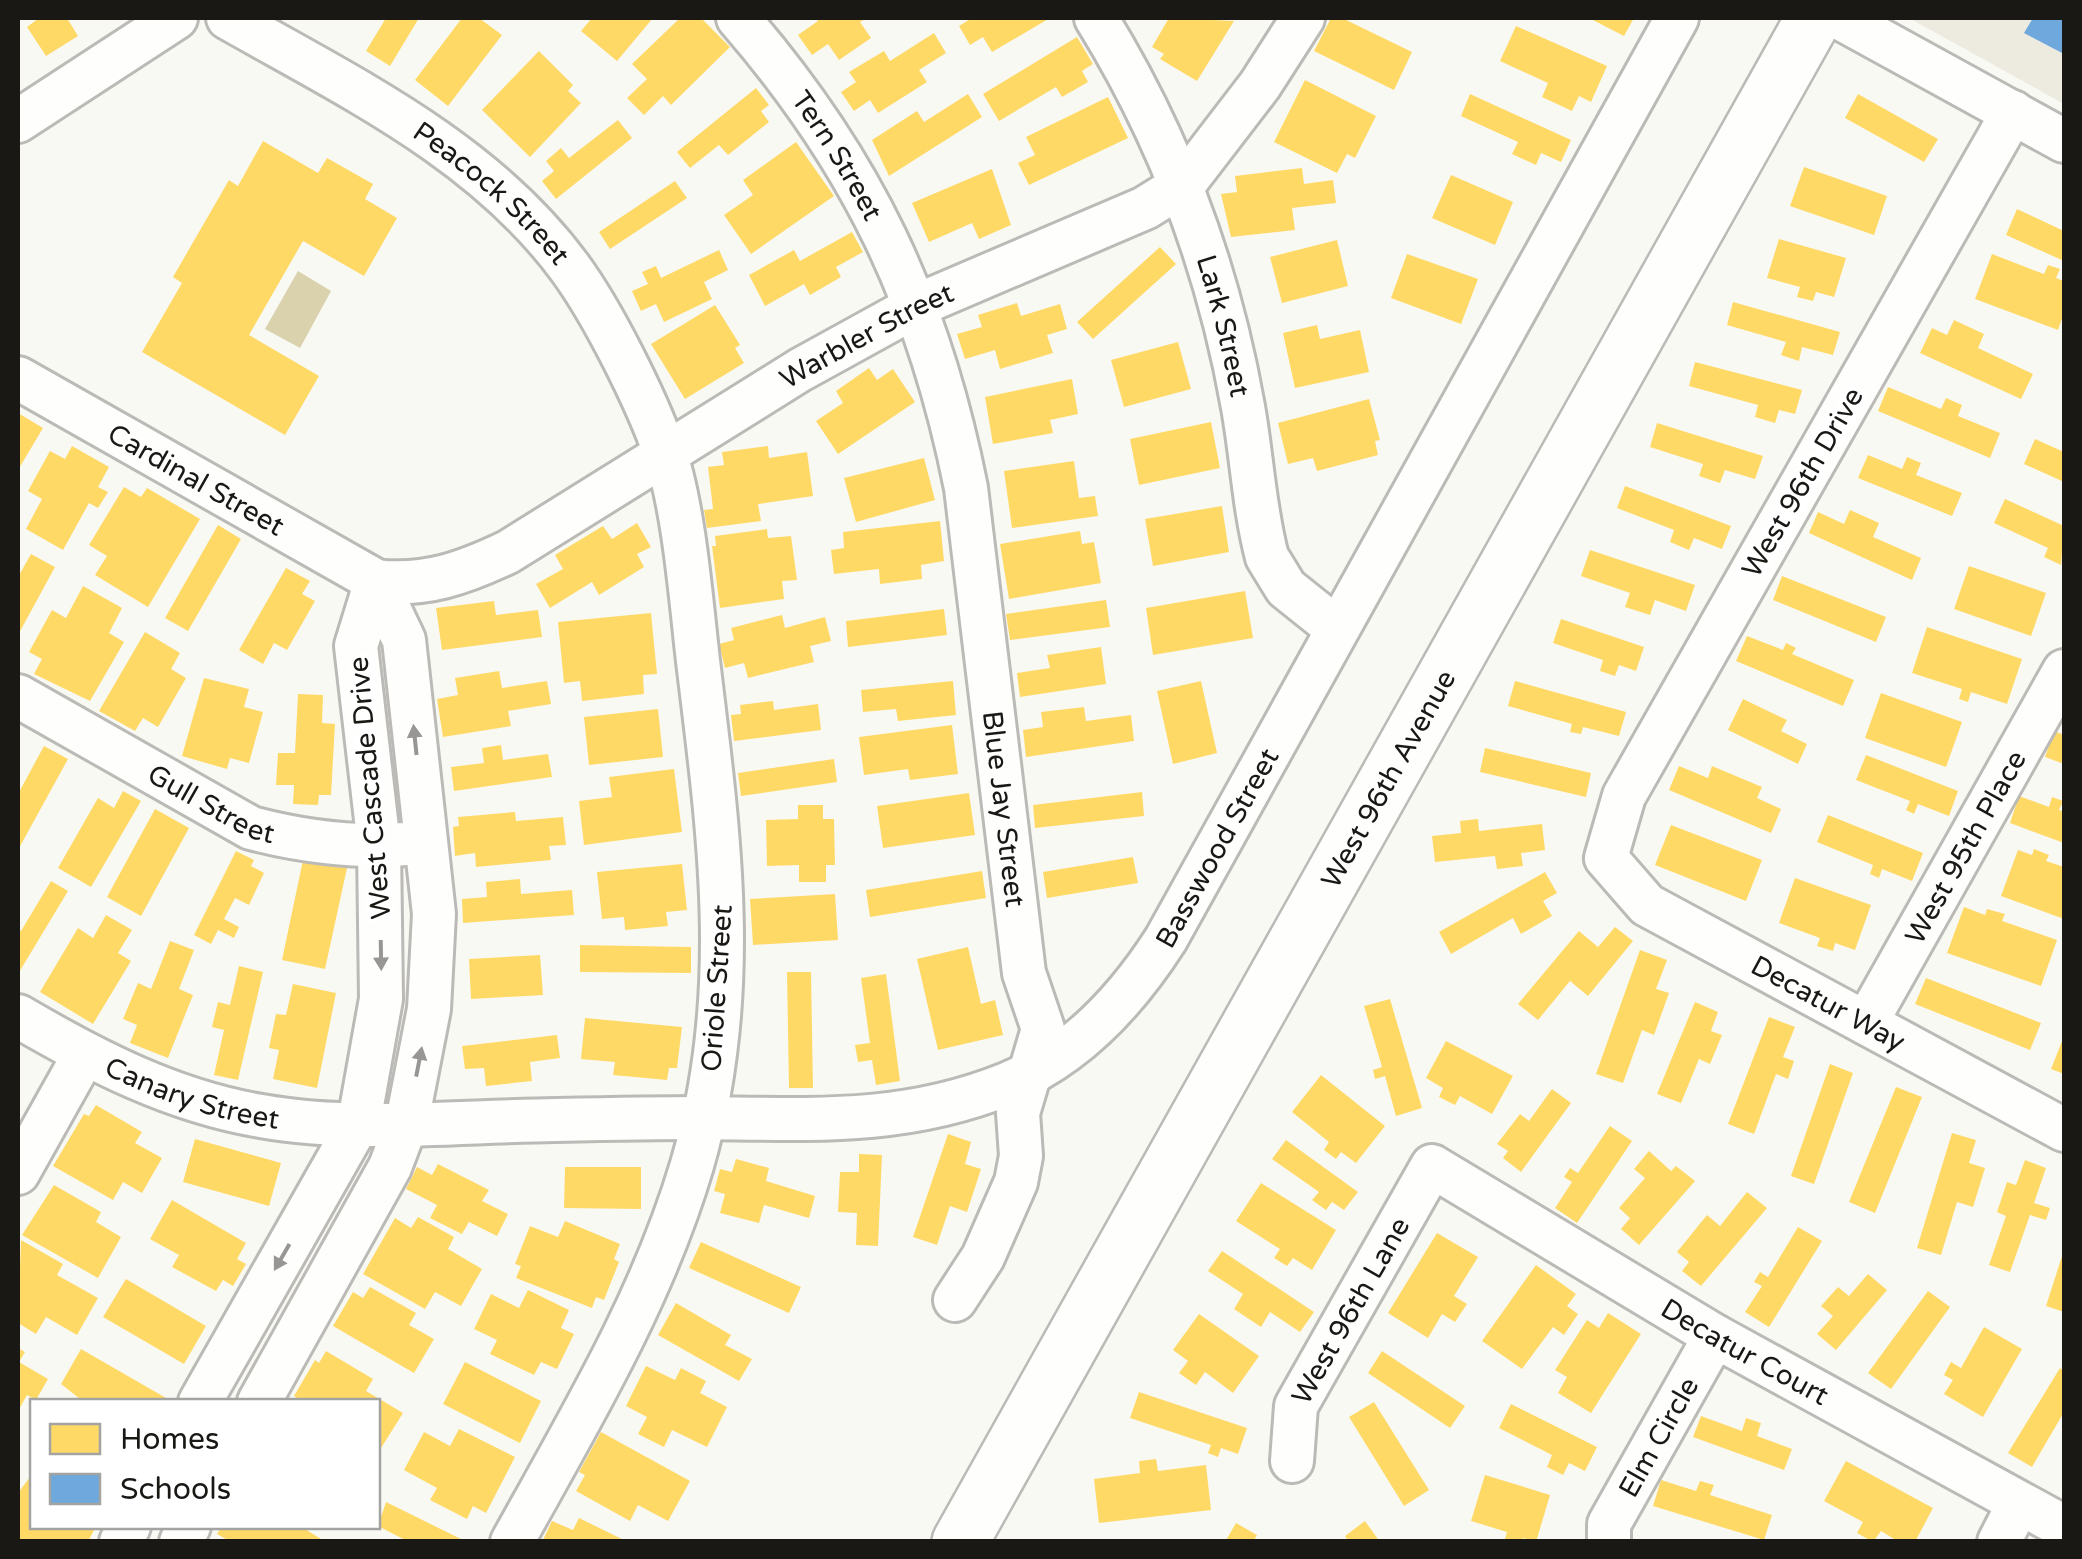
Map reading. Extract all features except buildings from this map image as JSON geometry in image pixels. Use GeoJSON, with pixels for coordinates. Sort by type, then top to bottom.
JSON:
{"type":"FeatureCollection","features":[{"type":"Feature","properties":{"kind":"street"},"geometry":{"type":"LineString","coordinates":[[18,121],[176,18]]}},
{"type":"Feature","properties":{"kind":"street","name":"Peacock Street"},"geometry":{"type":"LineString","coordinates":[[228,18],[426,130],[508,198],[570,268],[666,454]]}},
{"type":"Feature","properties":{"kind":"street","name":"Tern Street"},"geometry":{"type":"LineString","coordinates":[[738,18],[830,137],[878,219],[918,305]]}},
{"type":"Feature","properties":{"kind":"street","name":"Lark Street"},"geometry":{"type":"LineString","coordinates":[[1096,18],[1135,80],[1184,184],[1228,335],[1266,558],[1286,588],[1336,628]]}},
{"type":"Feature","properties":{"kind":"street","name":"Warbler Street"},"geometry":{"type":"LineString","coordinates":[[376,581],[432,581],[469,571],[508,552],[800,370],[918,305],[1145,208],[1184,184],[1260,85],[1303,18]]}},
{"type":"Feature","properties":{"kind":"street","name":"Basswood Street"},"geometry":{"type":"LineString","coordinates":[[383,1122],[702,1118],[813,1122],[886,1116],[950,1102],[1032,1072],[1107,1017],[1135,988],[1677,18]]}},
{"type":"Feature","properties":{"kind":"street","name":"West 96th Avenue"},"geometry":{"type":"LineString","coordinates":[[960,1542],[1814,18]]}},
{"type":"Feature","properties":{"kind":"street"},"geometry":{"type":"LineString","coordinates":[[1840,18],[2064,141]]}},
{"type":"Feature","properties":{"kind":"street","name":"West 96th Drive"},"geometry":{"type":"LineString","coordinates":[[1606,858],[1624,796],[2013,112]]}},
{"type":"Feature","properties":{"kind":"street","name":"Blue Jay Street"},"geometry":{"type":"LineString","coordinates":[[918,305],[952,422],[966,488],[1024,973],[1043,1030],[1018,1112],[1022,1156],[1016,1182],[984,1258],[955,1300]]}},
{"type":"Feature","properties":{"kind":"street","name":"Cardinal Street"},"geometry":{"type":"LineString","coordinates":[[18,378],[376,581]]}},
{"type":"Feature","properties":{"kind":"street","name":"Oriole Street"},"geometry":{"type":"LineString","coordinates":[[512,1542],[644,1297],[687,1179],[717,1047],[723,870],[690,590],[666,454]]}},
{"type":"Feature","properties":{"kind":"street","name":"West Cascade Drive"},"geometry":{"type":"LineString","coordinates":[[209,1386],[383,1122],[429,1009],[434,914],[404,640],[376,581]]}},
{"type":"Feature","properties":{"kind":"street","name":"West Cascade Drive"},"geometry":{"type":"LineString","coordinates":[[261,1399],[390,1167],[383,1122],[379,846],[356,646],[376,581]]}},
{"type":"Feature","properties":{"kind":"street","name":"West 95th Place"},"geometry":{"type":"LineString","coordinates":[[1866,1023],[2064,672]]}},
{"type":"Feature","properties":{"kind":"street","name":"Gull Street"},"geometry":{"type":"LineString","coordinates":[[18,696],[251,828],[379,846],[427,842]]}},
{"type":"Feature","properties":{"kind":"street","name":"Decatur Way"},"geometry":{"type":"LineString","coordinates":[[1606,858],[1646,906],[2064,1130]]}},
{"type":"Feature","properties":{"kind":"street","name":"Canary Street"},"geometry":{"type":"LineString","coordinates":[[18,1016],[136,1080],[202,1102],[262,1116],[383,1122]]}},
{"type":"Feature","properties":{"kind":"street"},"geometry":{"type":"LineString","coordinates":[[18,1173],[84,1055]]}},
{"type":"Feature","properties":{"kind":"street","name":"Decatur Court"},"geometry":{"type":"LineString","coordinates":[[1432,1166],[1716,1336],[2064,1527]]}},
{"type":"Feature","properties":{"kind":"street","name":"West 96th Lane"},"geometry":{"type":"LineString","coordinates":[[1292,1462],[1296,1406],[1432,1166]]}},
{"type":"Feature","properties":{"kind":"street","name":"Elm Circle"},"geometry":{"type":"LineString","coordinates":[[1609,1542],[1609,1524],[1716,1336]]}},
{"type":"Feature","properties":{"kind":"street"},"geometry":{"type":"LineString","coordinates":[[209,1386],[261,1399]]}},
{"type":"Feature","properties":{"kind":"street"},"geometry":{"type":"LineString","coordinates":[[1999,1542],[2019,1503]]}},
{"type":"Feature","properties":{"kind":"shaded area"},"geometry":{"type":"Polygon","coordinates":[[[1909,18],[2064,18],[2064,104],[1909,18]]]}},
{"type":"Feature","properties":{"kind":"shaded area"},"geometry":{"type":"Polygon","coordinates":[[[298,271],[331,291],[300,348],[265,329],[298,271]]]}}]}
